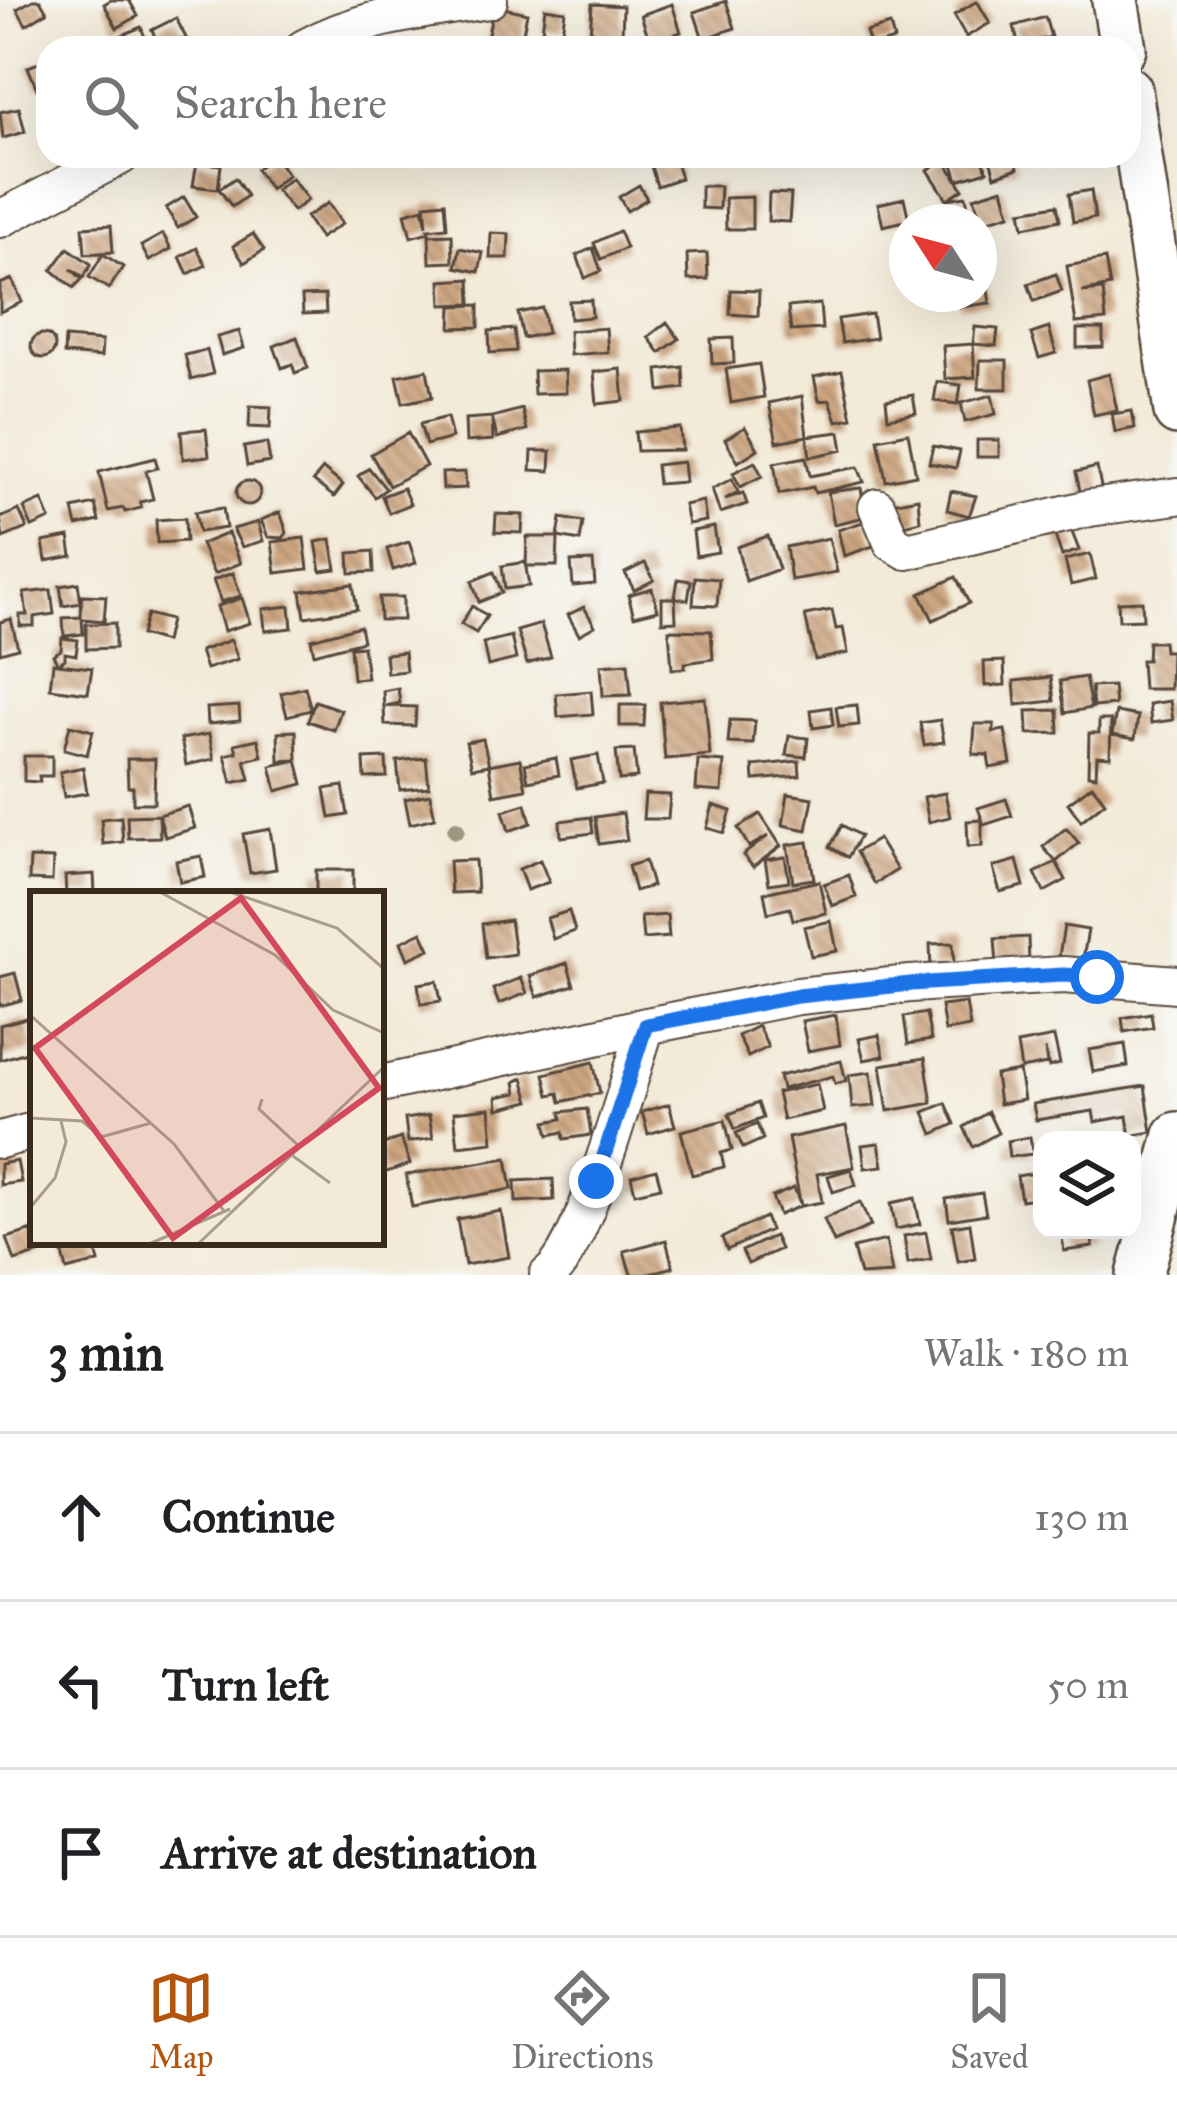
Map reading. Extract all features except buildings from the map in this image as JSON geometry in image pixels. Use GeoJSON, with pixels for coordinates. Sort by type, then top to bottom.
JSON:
{"type":"FeatureCollection","features":[{"type":"Feature","properties":{"kind":"main road"},"geometry":{"type":"LineString","coordinates":[[1115,0],[1121,36]]}},
{"type":"Feature","properties":{"kind":"main road"},"geometry":{"type":"LineString","coordinates":[[1141,168],[1177,412]]}},
{"type":"Feature","properties":{"kind":"main road"},"geometry":{"type":"LineString","coordinates":[[1140,1275],[1177,1135]]}},
{"type":"Feature","properties":{"kind":"main road"},"geometry":{"type":"LineString","coordinates":[[1158,1275],[1177,1262]]}},
{"type":"Feature","properties":{"kind":"street"},"geometry":{"type":"LineString","coordinates":[[326,36],[380,18],[489,0]]}},
{"type":"Feature","properties":{"kind":"street"},"geometry":{"type":"LineString","coordinates":[[0,219],[98,168]]}},
{"type":"Feature","properties":{"kind":"street"},"geometry":{"type":"LineString","coordinates":[[877,507],[892,542],[907,550],[1090,508],[1177,496]]}},
{"type":"Feature","properties":{"kind":"street"},"geometry":{"type":"LineString","coordinates":[[384,1083],[798,996],[1063,975],[1177,984]]}},
{"type":"Feature","properties":{"kind":"street"},"geometry":{"type":"LineString","coordinates":[[548,1275],[563,1259],[583,1220],[646,1025]]}},
{"type":"Feature","properties":{"kind":"street"},"geometry":{"type":"LineString","coordinates":[[0,1140],[30,1132]]}},
{"type":"Feature","properties":{"kind":"route"},"geometry":{"type":"LineString","coordinates":[[596,1181],[646,1025],[798,996],[910,984],[1097,977]]}}]}
